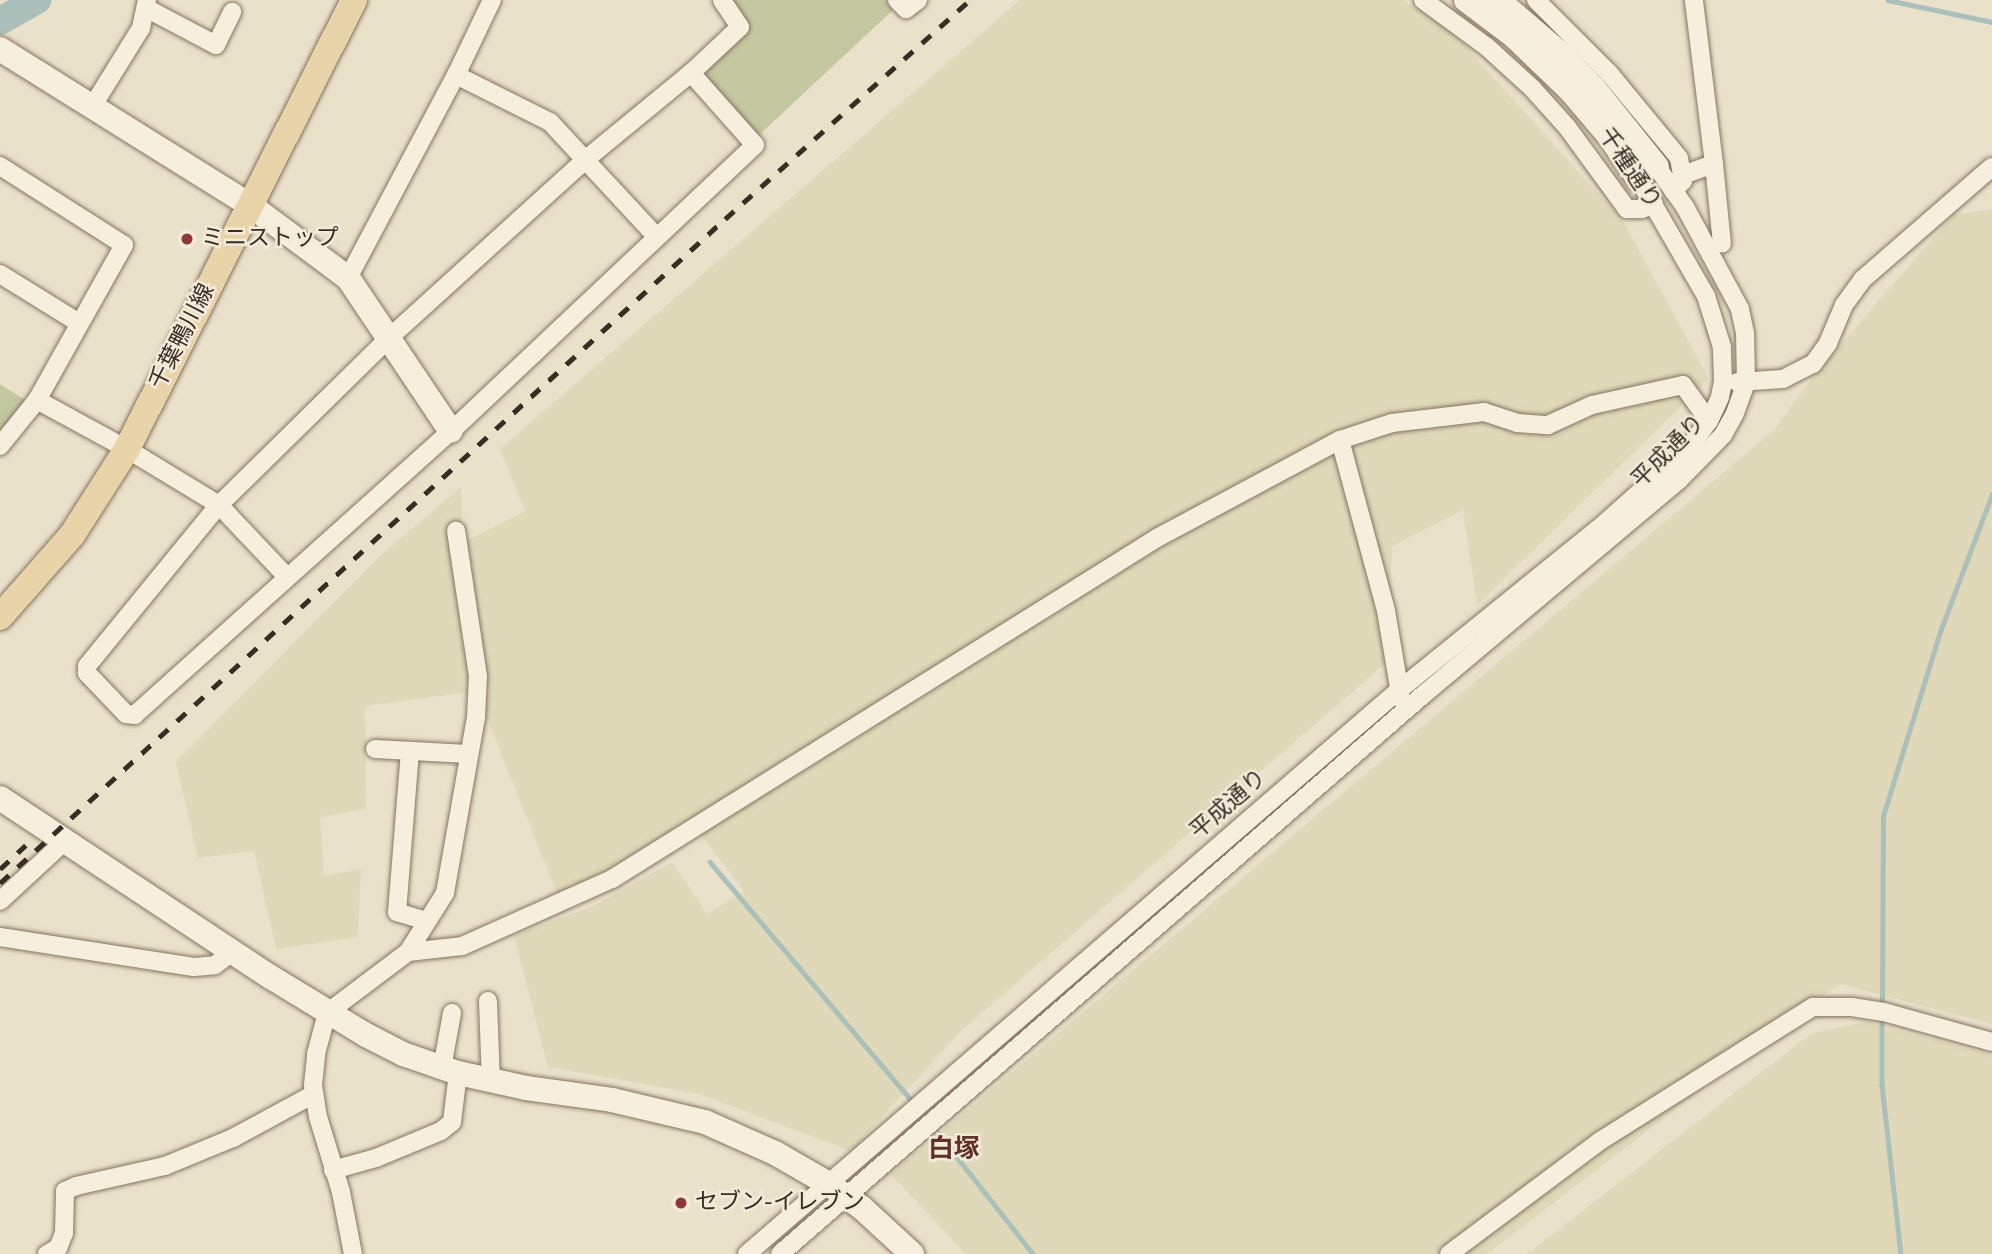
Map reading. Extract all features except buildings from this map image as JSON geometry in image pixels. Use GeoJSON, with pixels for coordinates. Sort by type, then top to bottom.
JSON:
{"type":"FeatureCollection","features":[{"type":"Feature","properties":{"kind":"main road","name":"千葉鴨川線"},"geometry":{"type":"LineString","coordinates":[[0,617],[72,535],[127,449],[354,0]]}},
{"type":"Feature","properties":{"kind":"street"},"geometry":{"type":"LineString","coordinates":[[348,278],[456,75],[492,0]]}},
{"type":"Feature","properties":{"kind":"street"},"geometry":{"type":"LineString","coordinates":[[691,73],[755,145],[451,431],[135,715],[125,714],[87,673],[87,666],[219,505],[390,337],[585,160],[691,73],[740,27],[722,0]]}},
{"type":"Feature","properties":{"kind":"street"},"geometry":{"type":"LineString","coordinates":[[897,0],[905,9],[918,0]]}},
{"type":"Feature","properties":{"kind":"street"},"geometry":{"type":"LineString","coordinates":[[1423,0],[1487,47],[1532,88],[1567,127],[1627,209],[1642,209],[1654,204]]}},
{"type":"Feature","properties":{"kind":"street","name":"千種通り"},"geometry":{"type":"LineString","coordinates":[[1466,0],[1515,37],[1571,91],[1609,136],[1648,173],[1673,191],[1728,283],[1740,309],[1745,333],[1746,383]]}},
{"type":"Feature","properties":{"kind":"street","name":"千種通り"},"geometry":{"type":"LineString","coordinates":[[1498,0],[1561,54],[1593,87],[1648,173],[1654,204],[1695,274],[1718,326],[1723,381]]}},
{"type":"Feature","properties":{"kind":"street"},"geometry":{"type":"LineString","coordinates":[[1536,0],[1577,38],[1645,114],[1679,158],[1683,181],[1673,191]]}},
{"type":"Feature","properties":{"kind":"street"},"geometry":{"type":"LineString","coordinates":[[1694,0],[1722,244]]}},
{"type":"Feature","properties":{"kind":"street"},"geometry":{"type":"LineString","coordinates":[[92,107],[141,28],[147,4],[216,44],[232,12]]}},
{"type":"Feature","properties":{"kind":"street"},"geometry":{"type":"LineString","coordinates":[[0,49],[250,205],[348,278],[451,431]]}},
{"type":"Feature","properties":{"kind":"street"},"geometry":{"type":"LineString","coordinates":[[456,75],[550,122],[657,237]]}},
{"type":"Feature","properties":{"kind":"street"},"geometry":{"type":"LineString","coordinates":[[1683,175],[1714,164]]}},
{"type":"Feature","properties":{"kind":"street"},"geometry":{"type":"LineString","coordinates":[[0,166],[124,245],[37,400],[0,446]]}},
{"type":"Feature","properties":{"kind":"street"},"geometry":{"type":"LineString","coordinates":[[1723,381],[1746,383],[1783,379],[1813,364],[1828,343],[1844,304],[1863,279],[1989,177]]}},
{"type":"Feature","properties":{"kind":"street"},"geometry":{"type":"LineString","coordinates":[[0,274],[79,323]]}},
{"type":"Feature","properties":{"kind":"street","name":"平成通り"},"geometry":{"type":"LineString","coordinates":[[780,1254],[836,1190],[1399,690],[1667,470],[1709,421],[1723,381]]}},
{"type":"Feature","properties":{"kind":"street","name":"平成通り"},"geometry":{"type":"LineString","coordinates":[[747,1254],[836,1190],[1678,481],[1723,435],[1746,383]]}},
{"type":"Feature","properties":{"kind":"street"},"geometry":{"type":"LineString","coordinates":[[408,952],[463,946],[612,879],[1157,538],[1340,440],[1392,423],[1484,412],[1517,424],[1548,425],[1592,405],[1683,385],[1709,421]]}},
{"type":"Feature","properties":{"kind":"street"},"geometry":{"type":"LineString","coordinates":[[37,400],[127,449],[219,505],[287,577]]}},
{"type":"Feature","properties":{"kind":"street"},"geometry":{"type":"LineString","coordinates":[[1340,440],[1386,611],[1403,713]]}},
{"type":"Feature","properties":{"kind":"street"},"geometry":{"type":"LineString","coordinates":[[353,1254],[341,1192],[322,1136],[314,1094],[316,1054],[327,1013],[408,952],[445,892],[476,718],[478,676],[456,531]]}},
{"type":"Feature","properties":{"kind":"street"},"geometry":{"type":"LineString","coordinates":[[374,749],[468,754]]}},
{"type":"Feature","properties":{"kind":"street"},"geometry":{"type":"LineString","coordinates":[[410,751],[397,912],[427,921]]}},
{"type":"Feature","properties":{"kind":"street"},"geometry":{"type":"LineString","coordinates":[[0,797],[327,1013],[394,1049],[450,1071],[491,1082],[612,1100],[705,1122],[775,1153],[836,1190],[912,1254]]}},
{"type":"Feature","properties":{"kind":"street"},"geometry":{"type":"LineString","coordinates":[[0,901],[65,841]]}},
{"type":"Feature","properties":{"kind":"street"},"geometry":{"type":"LineString","coordinates":[[0,937],[194,967],[215,965],[232,952]]}},
{"type":"Feature","properties":{"kind":"street"},"geometry":{"type":"LineString","coordinates":[[488,1001],[491,1082]]}},
{"type":"Feature","properties":{"kind":"street"},"geometry":{"type":"LineString","coordinates":[[1449,1254],[1600,1141],[1813,1007],[1852,1007],[1884,1012],[1992,1042]]}},
{"type":"Feature","properties":{"kind":"street"},"geometry":{"type":"LineString","coordinates":[[333,1170],[376,1158],[441,1131],[452,1122],[452,1013]]}},
{"type":"Feature","properties":{"kind":"street"},"geometry":{"type":"LineString","coordinates":[[47,1254],[58,1248],[64,1233],[65,1191],[76,1186],[165,1166],[233,1138],[314,1094]]}},
{"type":"Feature","properties":{"kind":"shaded area"},"geometry":{"type":"Polygon","coordinates":[[[1020,0],[1403,0],[1454,34],[1623,221],[1709,379],[1477,605],[1463,510],[1392,546],[1387,662],[962,1030],[851,1151],[699,1094],[548,1067],[514,936],[593,906],[672,862],[707,914],[744,891],[693,825],[559,898],[476,691],[365,706],[366,809],[320,817],[324,876],[361,869],[358,937],[276,949],[254,851],[198,858],[176,762],[381,555],[461,487],[462,543],[525,511],[500,449],[1020,0]]]}},
{"type":"Feature","properties":{"kind":"shaded area"},"geometry":{"type":"Polygon","coordinates":[[[1992,209],[1992,1024],[1839,984],[1487,1254],[966,1254],[891,1174],[1775,429],[1812,378],[1953,215],[1992,209]]]}},
{"type":"Feature","properties":{"kind":"shaded area"},"geometry":{"type":"Polygon","coordinates":[[[1867,1022],[1992,1055],[1992,1254],[1527,1254],[1812,1033],[1867,1022]]]}},
{"type":"Feature","properties":{"kind":"green space"},"geometry":{"type":"Polygon","coordinates":[[[733,0],[885,0],[893,10],[758,136],[703,75],[703,70],[750,26],[733,0]]]}},
{"type":"Feature","properties":{"kind":"green space"},"geometry":{"type":"Polygon","coordinates":[[[0,384],[25,400],[24,407],[0,435],[0,384]]]}},
{"type":"Feature","properties":{"kind":"waterway"},"geometry":{"type":"LineString","coordinates":[[0,21],[37,0]]}},
{"type":"Feature","properties":{"kind":"waterway"},"geometry":{"type":"LineString","coordinates":[[1888,0],[1992,22]]}},
{"type":"Feature","properties":{"kind":"waterway"},"geometry":{"type":"LineString","coordinates":[[1882,1006],[1883,816],[1941,629],[1992,494]]}},
{"type":"Feature","properties":{"kind":"waterway"},"geometry":{"type":"LineString","coordinates":[[710,862],[915,1105]]}},
{"type":"Feature","properties":{"kind":"waterway"},"geometry":{"type":"LineString","coordinates":[[1882,1014],[1882,1085],[1901,1254]]}},
{"type":"Feature","properties":{"kind":"waterway"},"geometry":{"type":"LineString","coordinates":[[934,1128],[1033,1254]]}},
{"type":"Feature","properties":{"kind":"railway"},"geometry":{"type":"LineString","coordinates":[[0,883],[725,219],[970,0]]}},
{"type":"Feature","properties":{"kind":"railway"},"geometry":{"type":"LineString","coordinates":[[0,869],[26,845]]}},
{"type":"Feature","properties":{"kind":"place","name":"ミニストップ"},"geometry":{"type":"Point","coordinates":[187,239]}},
{"type":"Feature","properties":{"kind":"place","name":"セブン-イレブン"},"geometry":{"type":"Point","coordinates":[681,1203]}},
{"type":"Feature","properties":{"kind":"district","name":"白塚"},"geometry":{"type":"Point","coordinates":[954,1150]}}]}
